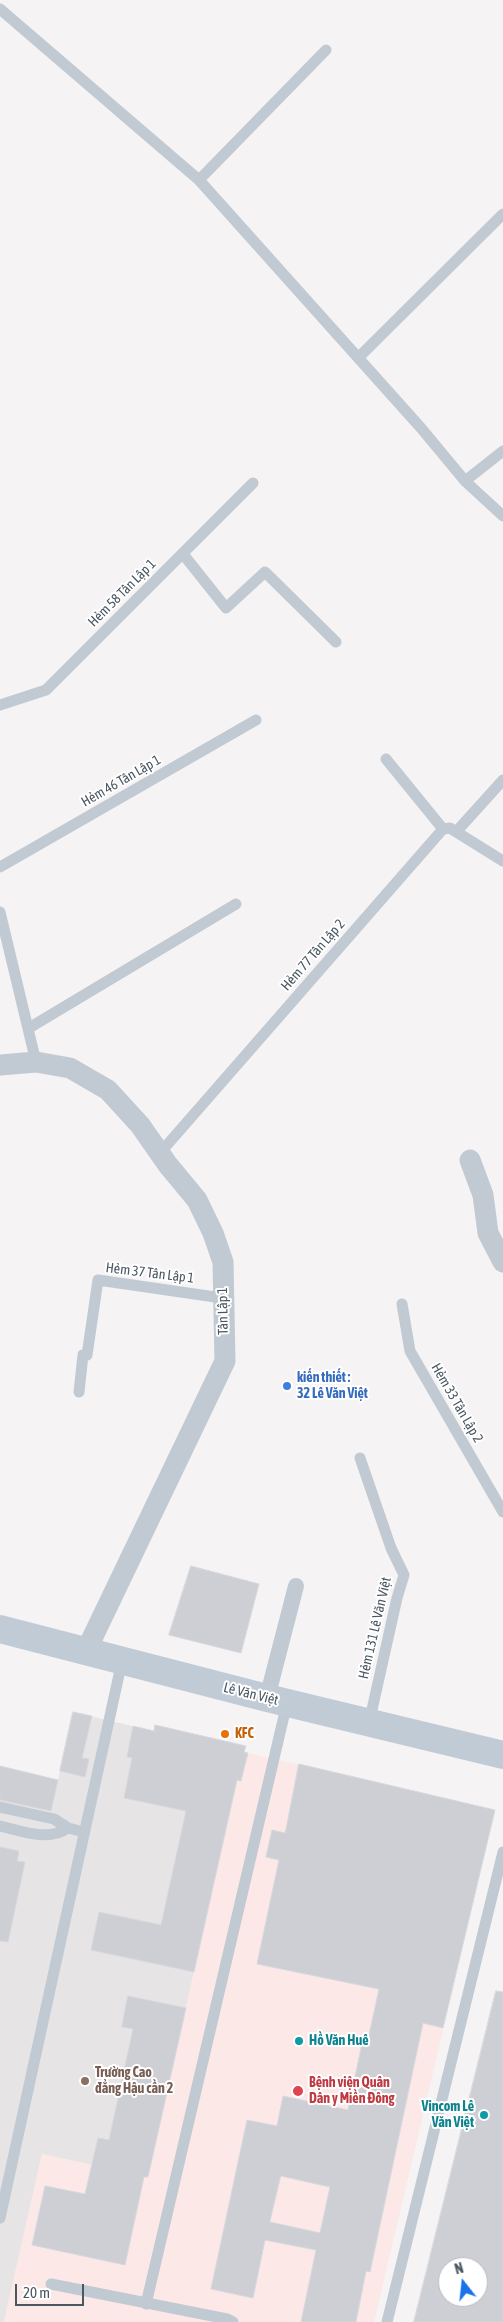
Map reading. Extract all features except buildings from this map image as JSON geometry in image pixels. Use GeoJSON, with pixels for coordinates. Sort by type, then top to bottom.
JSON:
{"type":"FeatureCollection","features":[{"type":"Feature","properties":{"kind":"main road","name":"Lê Văn Việt"},"geometry":{"type":"LineString","coordinates":[[0,1629],[277,1701],[503,1755]]}},
{"type":"Feature","properties":{"kind":"street","name":"Tân Lập 1"},"geometry":{"type":"LineString","coordinates":[[0,1065],[36,1062],[70,1068],[108,1090],[140,1124],[197,1200],[213,1233],[223,1262],[224,1361],[86,1651]]}},
{"type":"Feature","properties":{"kind":"street"},"geometry":{"type":"LineString","coordinates":[[470,1160],[483,1195],[488,1233],[503,1262]]}},
{"type":"Feature","properties":{"kind":"street"},"geometry":{"type":"LineString","coordinates":[[277,1701],[296,1586]]}},
{"type":"Feature","properties":{"kind":"lane"},"geometry":{"type":"LineString","coordinates":[[0,9],[199,180],[465,481],[503,516]]}},
{"type":"Feature","properties":{"kind":"lane"},"geometry":{"type":"LineString","coordinates":[[199,180],[326,50]]}},
{"type":"Feature","properties":{"kind":"lane"},"geometry":{"type":"LineString","coordinates":[[358,358],[503,214]]}},
{"type":"Feature","properties":{"kind":"lane"},"geometry":{"type":"LineString","coordinates":[[465,481],[503,451]]}},
{"type":"Feature","properties":{"kind":"lane","name":"Hẻm 58 Tân Lập 1"},"geometry":{"type":"LineString","coordinates":[[0,705],[46,690],[253,482]]}},
{"type":"Feature","properties":{"kind":"lane"},"geometry":{"type":"LineString","coordinates":[[182,554],[226,608],[265,572],[336,642]]}},
{"type":"Feature","properties":{"kind":"lane","name":"Hẻm 46 Tân Lập 1"},"geometry":{"type":"LineString","coordinates":[[0,867],[256,720]]}},
{"type":"Feature","properties":{"kind":"lane"},"geometry":{"type":"LineString","coordinates":[[386,759],[443,829],[450,828],[503,861]]}},
{"type":"Feature","properties":{"kind":"lane"},"geometry":{"type":"LineString","coordinates":[[456,832],[503,780]]}},
{"type":"Feature","properties":{"kind":"lane","name":"Hẻm 77 Tân Lập 2"},"geometry":{"type":"LineString","coordinates":[[160,1152],[443,829]]}},
{"type":"Feature","properties":{"kind":"lane"},"geometry":{"type":"LineString","coordinates":[[29,1028],[236,904]]}},
{"type":"Feature","properties":{"kind":"lane"},"geometry":{"type":"LineString","coordinates":[[0,912],[36,1062]]}},
{"type":"Feature","properties":{"kind":"lane","name":"Hẻm 37 Tân Lập 1"},"geometry":{"type":"LineString","coordinates":[[79,1392],[83,1355],[87,1355],[98,1280],[222,1298]]}},
{"type":"Feature","properties":{"kind":"lane","name":"Hẻm 33 Tân Lập 2"},"geometry":{"type":"LineString","coordinates":[[402,1304],[410,1351],[503,1512]]}},
{"type":"Feature","properties":{"kind":"lane","name":"Hẻm 131 Lê Văn Việt"},"geometry":{"type":"LineString","coordinates":[[360,1458],[391,1548],[404,1575],[396,1598],[368,1723]]}},
{"type":"Feature","properties":{"kind":"lane"},"geometry":{"type":"LineString","coordinates":[[0,2218],[122,1660]]}},
{"type":"Feature","properties":{"kind":"lane"},"geometry":{"type":"LineString","coordinates":[[146,2304],[277,1701]]}},
{"type":"Feature","properties":{"kind":"lane"},"geometry":{"type":"LineString","coordinates":[[0,1808],[54,1819],[68,1828],[84,1832]]}},
{"type":"Feature","properties":{"kind":"lane"},"geometry":{"type":"LineString","coordinates":[[0,1826],[46,1836],[54,1836],[68,1828]]}},
{"type":"Feature","properties":{"kind":"lane"},"geometry":{"type":"LineString","coordinates":[[388,2322],[503,1852]]}},
{"type":"Feature","properties":{"kind":"lane"},"geometry":{"type":"LineString","coordinates":[[51,2284],[226,2319],[233,2322]]}},
{"type":"Feature","properties":{"kind":"shaded area","name":"Trường Cao đẳng Hậu cần 2"},"geometry":{"type":"Polygon","coordinates":[[[73,1712],[153,1731],[155,1725],[246,1746],[244,1751],[248,1753],[241,1781],[237,1780],[148,2177],[42,2154],[4,2322],[0,2322],[0,1766],[58,1780],[73,1712]]]}},
{"type":"Feature","properties":{"kind":"shaded area","name":"Bệnh viện Quân Dân y Miền Đông"},"geometry":{"type":"Polygon","coordinates":[[[248,1753],[495,1810],[374,2322],[4,2322],[42,2154],[148,2177],[237,1780],[242,1781],[248,1753]]]}},
{"type":"Feature","properties":{"kind":"place","name":"kiến thiết : 32 Lê Văn Việt"},"geometry":{"type":"Point","coordinates":[287,1386]}},
{"type":"Feature","properties":{"kind":"place","name":"KFC"},"geometry":{"type":"Point","coordinates":[225,1734]}},
{"type":"Feature","properties":{"kind":"place","name":"Hồ Văn Huê"},"geometry":{"type":"Point","coordinates":[299,2041]}},
{"type":"Feature","properties":{"kind":"place","name":"Trường Cao đẳng Hậu cần 2"},"geometry":{"type":"Point","coordinates":[85,2081]}},
{"type":"Feature","properties":{"kind":"place","name":"Bệnh viện Quân Dân y Miền Đông"},"geometry":{"type":"Point","coordinates":[298,2091]}},
{"type":"Feature","properties":{"kind":"place","name":"Vincom Lê Văn Việt"},"geometry":{"type":"Point","coordinates":[484,2115]}}]}
